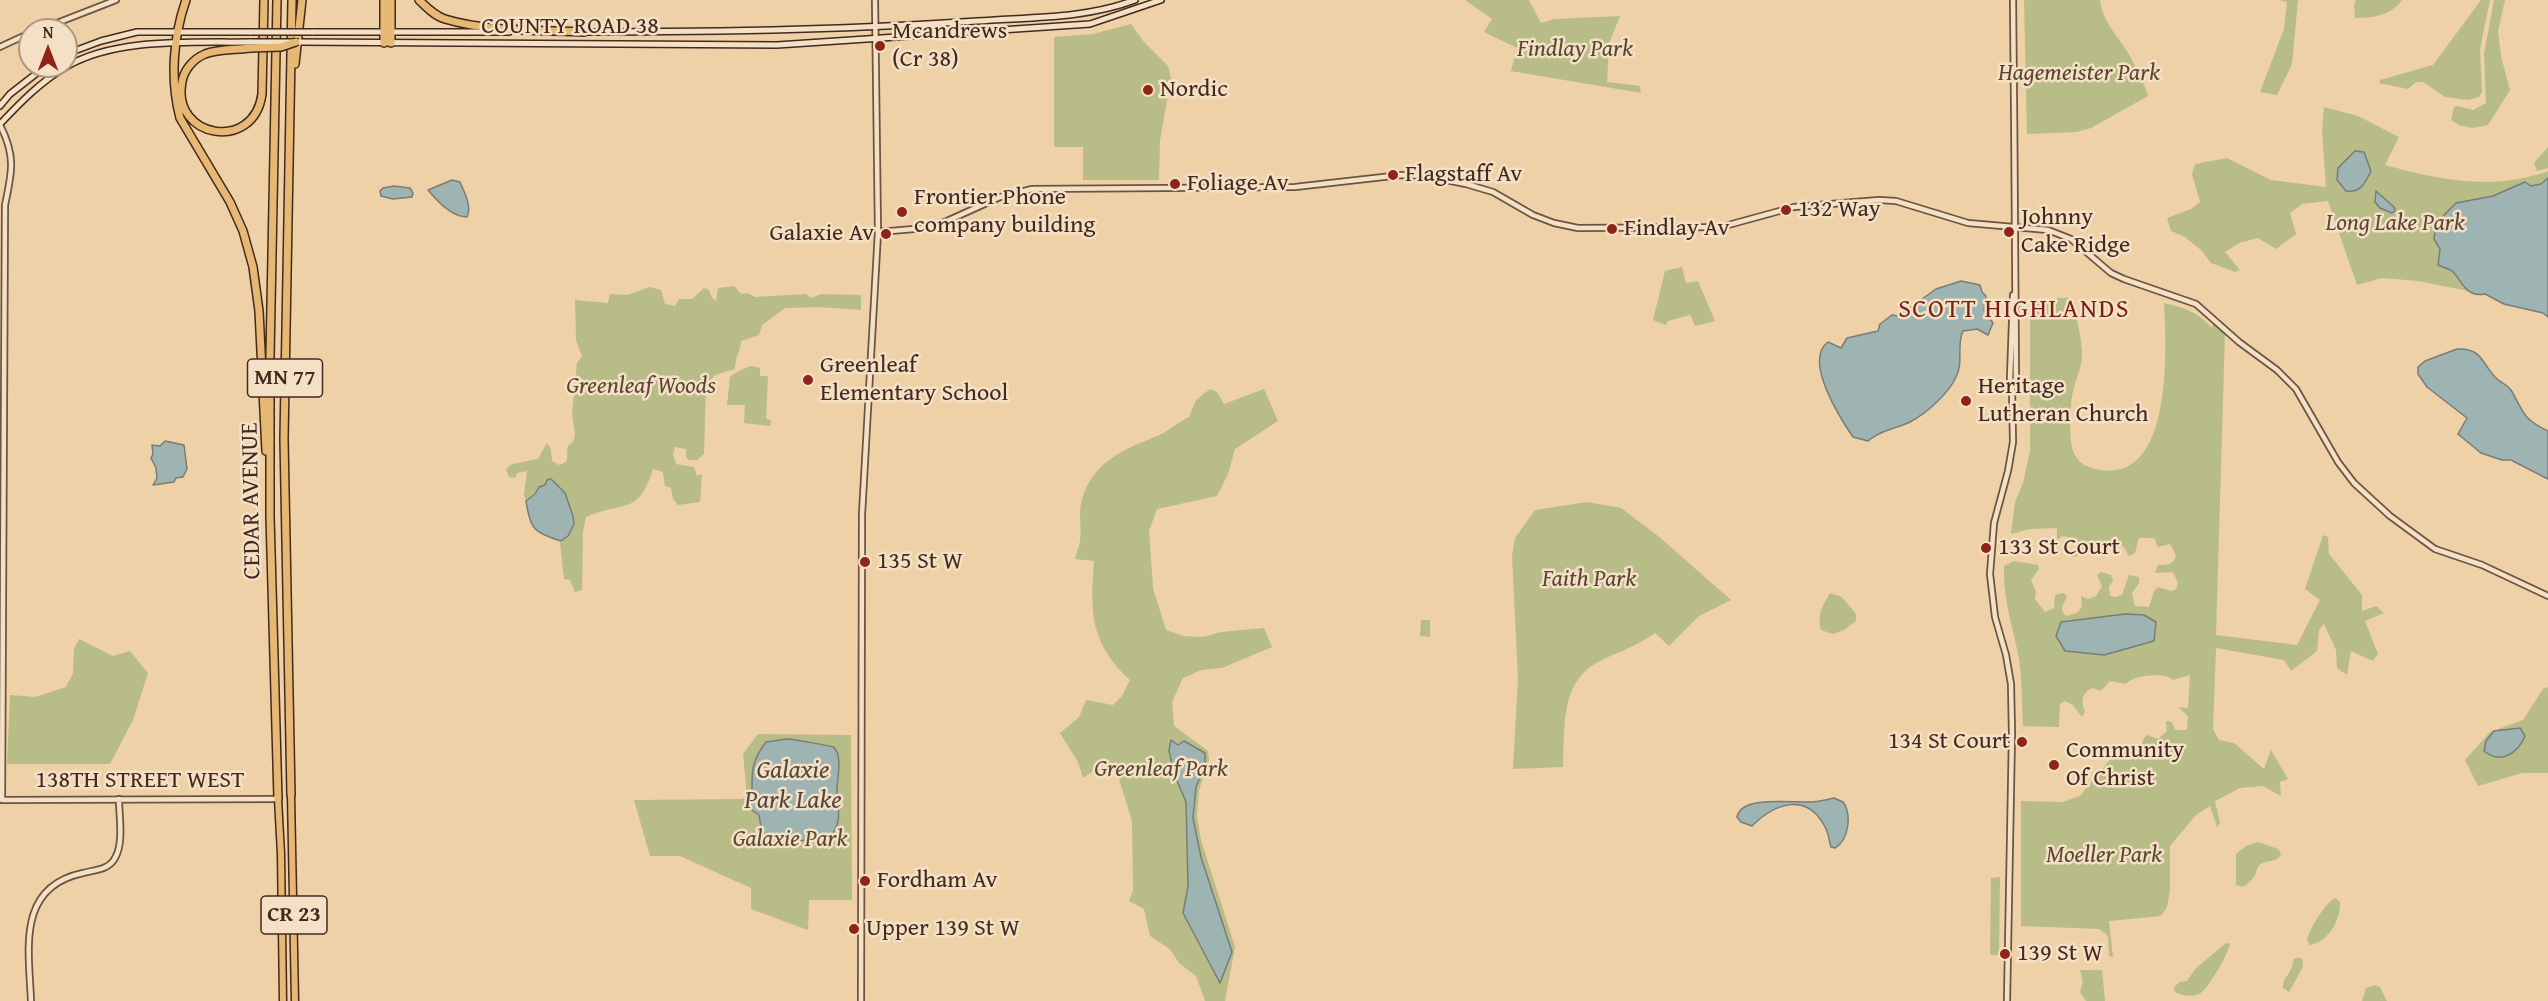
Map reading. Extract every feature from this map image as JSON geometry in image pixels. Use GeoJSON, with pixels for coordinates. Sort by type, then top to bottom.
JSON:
{"type":"FeatureCollection","features":[{"type":"Feature","properties":{"kind":"highway"},"geometry":{"type":"LineString","coordinates":[[186,0],[175,43],[175,93],[180,118],[230,202],[243,231],[253,267],[260,310],[261,374],[270,516]]}},
{"type":"Feature","properties":{"kind":"highway"},"geometry":{"type":"LineString","coordinates":[[264,0],[262,94],[259,109],[248,123],[231,131],[213,132],[198,125],[186,111],[182,102],[181,86],[187,70],[206,54],[251,45],[281,47],[296,42]]}},
{"type":"Feature","properties":{"kind":"highway","name":"CEDAR AVENUE"},"geometry":{"type":"LineString","coordinates":[[277,0],[270,356],[270,516],[281,855],[283,1001]]}},
{"type":"Feature","properties":{"kind":"highway","name":"CEDAR AVENUE"},"geometry":{"type":"LineString","coordinates":[[292,0],[284,439],[295,1001]]}},
{"type":"Feature","properties":{"kind":"highway"},"geometry":{"type":"LineString","coordinates":[[290,114],[302,0]]}},
{"type":"Feature","properties":{"kind":"highway"},"geometry":{"type":"LineString","coordinates":[[384,0],[387,43]]}},
{"type":"Feature","properties":{"kind":"highway"},"geometry":{"type":"LineString","coordinates":[[387,32],[391,0]]}},
{"type":"Feature","properties":{"kind":"highway"},"geometry":{"type":"LineString","coordinates":[[419,0],[428,10],[443,18],[491,27],[584,32]]}},
{"type":"Feature","properties":{"kind":"main road","name":"COUNTY ROAD 38"},"geometry":{"type":"LineString","coordinates":[[78,50],[137,32],[177,31],[786,32],[1067,15],[1103,10],[1135,0]]}},
{"type":"Feature","properties":{"kind":"main road","name":"COUNTY ROAD 38"},"geometry":{"type":"LineString","coordinates":[[296,42],[777,45],[1090,24],[1161,0]]}},
{"type":"Feature","properties":{"kind":"main road"},"geometry":{"type":"LineString","coordinates":[[0,125],[20,103],[68,66],[109,51],[175,43],[251,45]]}},
{"type":"Feature","properties":{"kind":"main road"},"geometry":{"type":"LineString","coordinates":[[0,106],[10,94],[31,78]]}},
{"type":"Feature","properties":{"kind":"street"},"geometry":{"type":"LineString","coordinates":[[70,18],[116,0]]}},
{"type":"Feature","properties":{"kind":"street"},"geometry":{"type":"LineString","coordinates":[[861,1001],[862,514],[878,232],[875,0]]}},
{"type":"Feature","properties":{"kind":"street"},"geometry":{"type":"LineString","coordinates":[[2007,1001],[2011,684],[2006,655],[1995,617],[1990,574],[1994,523],[2013,442],[2013,388],[2016,378],[2013,0]]}},
{"type":"Feature","properties":{"kind":"street"},"geometry":{"type":"LineString","coordinates":[[0,47],[18,39]]}},
{"type":"Feature","properties":{"kind":"street"},"geometry":{"type":"LineString","coordinates":[[0,99],[10,94]]}},
{"type":"Feature","properties":{"kind":"street","name":"138TH STREET WEST"},"geometry":{"type":"LineString","coordinates":[[0,125],[10,144],[12,158],[5,205],[2,800],[278,799]]}},
{"type":"Feature","properties":{"kind":"street"},"geometry":{"type":"LineString","coordinates":[[878,232],[926,228],[1000,197],[1032,189],[1295,186],[1401,175],[1426,176],[1493,192],[1533,215],[1554,223],[1578,228],[1721,227],[1794,207],[1879,200],[1896,201],[1968,223],[2037,228],[2063,236],[2079,245],[2112,273],[2124,279],[2179,297],[2200,307],[2239,342],[2277,370],[2296,389],[2337,462],[2354,483],[2390,516],[2435,549],[2482,565],[2548,596]]}},
{"type":"Feature","properties":{"kind":"street"},"geometry":{"type":"LineString","coordinates":[[2013,388],[2010,378],[2010,338],[2011,303],[2014,289]]}},
{"type":"Feature","properties":{"kind":"street"},"geometry":{"type":"LineString","coordinates":[[32,1001],[27,944],[31,919],[45,895],[60,880],[104,868],[115,858],[119,847],[119,799]]}},
{"type":"Feature","properties":{"kind":"green space","name":"Findlay Park"},"geometry":{"type":"Polygon","coordinates":[[[1465,0],[1529,0],[1541,23],[1554,19],[1620,16],[1609,44],[1607,82],[1640,86],[1641,93],[1511,71],[1517,48],[1484,32],[1492,19],[1465,0]]]}},
{"type":"Feature","properties":{"kind":"green space","name":"Hagemeister Park"},"geometry":{"type":"Polygon","coordinates":[[[2024,0],[2100,0],[2104,16],[2131,58],[2148,96],[2091,128],[2076,132],[2027,134],[2024,0]]]}},
{"type":"Feature","properties":{"kind":"green space"},"geometry":{"type":"Polygon","coordinates":[[[2279,0],[2298,0],[2292,64],[2277,95],[2260,92],[2284,29],[2287,2],[2279,0]]]}},
{"type":"Feature","properties":{"kind":"green space"},"geometry":{"type":"Polygon","coordinates":[[[2356,0],[2402,0],[2387,12],[2355,18],[2356,0]]]}},
{"type":"Feature","properties":{"kind":"green space"},"geometry":{"type":"Polygon","coordinates":[[[2481,0],[2490,0],[2480,49],[2482,92],[2479,97],[2468,100],[2445,97],[2423,82],[2416,82],[2408,89],[2379,83],[2380,80],[2433,65],[2481,0]]]}},
{"type":"Feature","properties":{"kind":"green space"},"geometry":{"type":"Polygon","coordinates":[[[2494,0],[2505,0],[2498,31],[2501,56],[2510,90],[2488,125],[2472,128],[2459,125],[2451,120],[2454,107],[2473,110],[2486,103],[2484,54],[2494,0]]]}},
{"type":"Feature","properties":{"kind":"green space"},"geometry":{"type":"Polygon","coordinates":[[[1131,24],[1144,42],[1168,66],[1171,78],[1160,140],[1159,180],[1083,180],[1083,147],[1054,147],[1054,37],[1093,34],[1131,24]]]}},
{"type":"Feature","properties":{"kind":"green space","name":"Long Lake Park"},"geometry":{"type":"Polygon","coordinates":[[[2324,107],[2358,116],[2399,137],[2385,165],[2446,179],[2487,182],[2507,181],[2548,171],[2548,236],[2468,291],[2418,281],[2382,278],[2357,285],[2328,201],[2302,204],[2290,213],[2296,234],[2276,249],[2258,238],[2239,243],[2225,252],[2240,270],[2235,272],[2211,263],[2202,251],[2185,237],[2171,231],[2167,218],[2191,209],[2200,202],[2192,174],[2195,164],[2227,158],[2271,180],[2326,187],[2322,131],[2324,107]]]}},
{"type":"Feature","properties":{"kind":"green space"},"geometry":{"type":"Polygon","coordinates":[[[2548,147],[2548,168],[2537,171],[2534,163],[2548,147]]]}},
{"type":"Feature","properties":{"kind":"green space"},"geometry":{"type":"Polygon","coordinates":[[[1682,267],[1686,283],[1698,281],[1715,321],[1695,326],[1690,315],[1668,321],[1666,325],[1653,320],[1665,271],[1682,267]]]}},
{"type":"Feature","properties":{"kind":"green space","name":"Greenleaf Woods"},"geometry":{"type":"Polygon","coordinates":[[[734,286],[741,294],[748,293],[755,297],[806,294],[811,298],[821,294],[861,295],[861,310],[818,307],[785,308],[762,325],[759,335],[741,341],[735,369],[715,375],[706,385],[704,454],[697,460],[689,460],[686,457],[686,449],[675,447],[673,454],[676,464],[694,467],[697,476],[702,474],[700,502],[678,505],[673,499],[671,488],[665,486],[663,472],[653,469],[642,494],[636,500],[586,517],[583,532],[582,590],[575,592],[570,580],[564,579],[560,543],[570,528],[572,516],[561,488],[542,486],[526,501],[524,495],[527,471],[517,473],[515,478],[509,477],[506,469],[512,464],[538,459],[547,443],[551,449],[552,461],[559,465],[566,462],[567,448],[573,442],[575,435],[572,413],[577,363],[582,356],[576,340],[575,300],[608,303],[610,294],[627,295],[650,287],[661,290],[665,304],[675,306],[679,299],[692,299],[704,288],[709,290],[716,301],[718,288],[734,286]]]}},
{"type":"Feature","properties":{"kind":"green space","name":"Moeller Park"},"geometry":{"type":"Polygon","coordinates":[[[2073,298],[2082,351],[2071,402],[2070,424],[2073,451],[2081,462],[2096,469],[2125,468],[2142,455],[2154,433],[2161,407],[2164,378],[2164,303],[2191,311],[2212,328],[2213,323],[2225,332],[2216,635],[2297,645],[2320,600],[2305,589],[2323,535],[2328,537],[2329,554],[2362,595],[2362,611],[2376,606],[2384,613],[2365,621],[2378,654],[2373,661],[2351,651],[2347,675],[2337,668],[2336,650],[2324,624],[2319,630],[2317,651],[2291,671],[2284,660],[2216,648],[2213,729],[2219,740],[2234,743],[2264,769],[2271,750],[2288,779],[2280,782],[2281,796],[2263,786],[2240,788],[2215,801],[2220,823],[2217,827],[2210,806],[2196,815],[2170,846],[2170,890],[2167,907],[2161,916],[2109,921],[2113,957],[2109,956],[2108,936],[2099,929],[2021,926],[2021,801],[2063,802],[2080,796],[2112,757],[2139,751],[2147,735],[2158,739],[2167,731],[2166,721],[2172,722],[2175,730],[2187,730],[2188,716],[2178,707],[2188,708],[2190,675],[2173,680],[2163,676],[2149,676],[2135,678],[2126,684],[2110,681],[2101,691],[2092,688],[2084,695],[2085,712],[2082,717],[2073,705],[2065,701],[2060,704],[2059,727],[2023,726],[2020,667],[2007,602],[2004,566],[2014,561],[2038,565],[2039,569],[2031,580],[2036,592],[2035,599],[2045,612],[2054,608],[2055,595],[2063,593],[2067,596],[2062,608],[2066,616],[2077,613],[2082,607],[2081,596],[2088,599],[2096,596],[2102,586],[2097,575],[2101,572],[2111,575],[2113,580],[2109,587],[2110,596],[2116,597],[2122,595],[2129,575],[2139,577],[2139,583],[2132,593],[2135,606],[2149,607],[2154,591],[2158,587],[2172,591],[2176,589],[2178,583],[2173,572],[2155,573],[2158,565],[2172,563],[2176,555],[2170,544],[2158,547],[2154,538],[2139,538],[2135,553],[2129,556],[2123,546],[2109,546],[2105,556],[2102,557],[2098,547],[2087,544],[2079,555],[2074,557],[2070,555],[2078,548],[2078,542],[2074,538],[2062,536],[2057,540],[2057,528],[2030,529],[2011,534],[2015,502],[2023,483],[2030,451],[2030,302],[2073,298]]]}},
{"type":"Feature","properties":{"kind":"green space"},"geometry":{"type":"Polygon","coordinates":[[[751,366],[760,368],[760,376],[768,376],[766,419],[771,420],[770,426],[744,423],[745,405],[727,405],[730,377],[751,366]]]}},
{"type":"Feature","properties":{"kind":"green space","name":"Greenleaf Park"},"geometry":{"type":"Polygon","coordinates":[[[1210,389],[1217,392],[1224,404],[1264,389],[1278,421],[1235,449],[1228,474],[1217,496],[1157,509],[1149,531],[1153,588],[1166,630],[1183,636],[1203,637],[1221,632],[1264,628],[1272,647],[1222,668],[1201,670],[1183,678],[1172,702],[1174,726],[1208,751],[1209,760],[1199,790],[1197,816],[1201,840],[1235,947],[1225,1001],[1205,1001],[1196,976],[1179,963],[1170,949],[1150,936],[1144,909],[1129,901],[1133,891],[1132,821],[1115,766],[1103,764],[1083,778],[1078,762],[1060,733],[1079,717],[1086,700],[1113,705],[1122,696],[1130,680],[1107,653],[1100,640],[1093,612],[1094,561],[1075,559],[1080,541],[1081,504],[1087,486],[1102,466],[1112,458],[1161,434],[1189,417],[1196,400],[1210,389]]]}},
{"type":"Feature","properties":{"kind":"green space","name":"Faith Park"},"geometry":{"type":"Polygon","coordinates":[[[1587,502],[1621,508],[1658,536],[1731,600],[1699,616],[1669,646],[1655,633],[1588,669],[1571,692],[1567,706],[1563,767],[1513,769],[1518,678],[1512,556],[1515,538],[1535,510],[1587,502]]]}},
{"type":"Feature","properties":{"kind":"green space"},"geometry":{"type":"Polygon","coordinates":[[[1830,593],[1842,597],[1856,614],[1856,621],[1844,630],[1833,634],[1821,630],[1820,624],[1821,611],[1830,593]]]}},
{"type":"Feature","properties":{"kind":"green space"},"geometry":{"type":"Polygon","coordinates":[[[1421,620],[1430,620],[1430,637],[1420,636],[1421,620]]]}},
{"type":"Feature","properties":{"kind":"green space"},"geometry":{"type":"Polygon","coordinates":[[[79,639],[113,656],[130,651],[148,673],[133,720],[110,764],[7,764],[10,695],[35,697],[66,687],[73,673],[74,649],[79,639]]]}},
{"type":"Feature","properties":{"kind":"green space"},"geometry":{"type":"Polygon","coordinates":[[[2548,687],[2548,773],[2522,773],[2478,786],[2465,760],[2490,732],[2523,720],[2543,689],[2548,687]]]}},
{"type":"Feature","properties":{"kind":"green space","name":"Galaxie Park"},"geometry":{"type":"Polygon","coordinates":[[[758,734],[851,735],[852,900],[809,900],[808,930],[751,909],[751,888],[680,856],[650,856],[634,800],[742,799],[747,796],[743,754],[758,734]]]}},
{"type":"Feature","properties":{"kind":"green space"},"geometry":{"type":"Polygon","coordinates":[[[2258,842],[2278,849],[2281,854],[2275,860],[2261,864],[2254,877],[2243,887],[2236,885],[2236,854],[2246,846],[2258,842]]]}},
{"type":"Feature","properties":{"kind":"green space"},"geometry":{"type":"Polygon","coordinates":[[[2000,877],[1999,955],[1990,955],[1991,878],[2000,877]]]}},
{"type":"Feature","properties":{"kind":"green space"},"geometry":{"type":"Polygon","coordinates":[[[2335,898],[2340,902],[2336,923],[2328,935],[2310,945],[2307,940],[2315,922],[2335,898]]]}},
{"type":"Feature","properties":{"kind":"green space"},"geometry":{"type":"Polygon","coordinates":[[[2226,943],[2230,944],[2226,955],[2203,991],[2190,996],[2175,992],[2174,987],[2180,982],[2187,981],[2195,969],[2226,943]]]}},
{"type":"Feature","properties":{"kind":"green space"},"geometry":{"type":"Polygon","coordinates":[[[2295,958],[2302,958],[2303,967],[2289,992],[2283,988],[2283,985],[2295,958]]]}},
{"type":"Feature","properties":{"kind":"green space"},"geometry":{"type":"Polygon","coordinates":[[[2080,970],[2102,970],[2105,1001],[2086,1001],[2080,992],[2083,981],[2080,970]]]}},
{"type":"Feature","properties":{"kind":"green space"},"geometry":{"type":"Polygon","coordinates":[[[2375,985],[2380,987],[2387,1001],[2362,1001],[2366,988],[2375,985]]]}},
{"type":"Feature","properties":{"kind":"water"},"geometry":{"type":"Polygon","coordinates":[[[2355,151],[2364,152],[2371,171],[2359,189],[2346,191],[2337,180],[2338,168],[2355,151]]]}},
{"type":"Feature","properties":{"kind":"water"},"geometry":{"type":"Polygon","coordinates":[[[2548,178],[2548,317],[2543,313],[2504,304],[2485,294],[2473,294],[2465,288],[2452,271],[2438,265],[2440,249],[2434,239],[2435,232],[2444,224],[2444,215],[2456,203],[2493,196],[2525,182],[2531,186],[2541,184],[2548,178]]]}},
{"type":"Feature","properties":{"kind":"water"},"geometry":{"type":"Polygon","coordinates":[[[452,180],[460,182],[464,191],[468,204],[467,217],[450,211],[428,190],[452,180]]]}},
{"type":"Feature","properties":{"kind":"water"},"geometry":{"type":"Polygon","coordinates":[[[394,186],[410,188],[413,193],[412,197],[393,199],[381,196],[380,191],[383,188],[394,186]]]}},
{"type":"Feature","properties":{"kind":"water"},"geometry":{"type":"Polygon","coordinates":[[[2376,191],[2394,207],[2395,211],[2392,213],[2380,208],[2375,202],[2376,191]]]}},
{"type":"Feature","properties":{"kind":"water"},"geometry":{"type":"Polygon","coordinates":[[[1961,281],[1980,285],[1986,296],[1984,310],[1993,323],[1988,335],[1977,329],[1963,331],[1956,377],[1942,396],[1923,414],[1868,441],[1853,437],[1826,389],[1821,375],[1821,350],[1828,342],[1841,348],[1847,338],[1878,331],[1880,324],[1892,315],[1898,316],[1936,289],[1961,281]]]}},
{"type":"Feature","properties":{"kind":"water"},"geometry":{"type":"Polygon","coordinates":[[[2457,349],[2466,349],[2477,354],[2496,378],[2510,388],[2528,419],[2548,431],[2548,479],[2511,460],[2502,460],[2481,453],[2458,434],[2467,418],[2427,387],[2418,374],[2418,367],[2425,361],[2457,349]]]}},
{"type":"Feature","properties":{"kind":"water"},"geometry":{"type":"Polygon","coordinates":[[[165,441],[184,445],[187,469],[183,477],[176,478],[174,482],[153,485],[157,478],[156,468],[151,458],[152,445],[160,446],[165,441]]]}},
{"type":"Feature","properties":{"kind":"water"},"geometry":{"type":"Polygon","coordinates":[[[551,479],[565,493],[573,516],[574,524],[568,536],[561,541],[535,528],[529,518],[526,501],[535,494],[539,487],[551,479]]]}},
{"type":"Feature","properties":{"kind":"water"},"geometry":{"type":"Polygon","coordinates":[[[2125,614],[2144,615],[2156,622],[2154,641],[2104,655],[2065,651],[2056,636],[2061,622],[2125,614]]]}},
{"type":"Feature","properties":{"kind":"water"},"geometry":{"type":"Polygon","coordinates":[[[2520,728],[2525,736],[2513,752],[2497,757],[2484,751],[2486,741],[2494,731],[2520,728]]]}},
{"type":"Feature","properties":{"kind":"water","name":"Galaxie Park Lake"},"geometry":{"type":"Polygon","coordinates":[[[787,739],[830,746],[836,751],[839,762],[837,788],[839,818],[830,838],[787,842],[770,841],[763,838],[759,815],[749,808],[753,768],[759,752],[766,742],[787,739]]]}},
{"type":"Feature","properties":{"kind":"water"},"geometry":{"type":"Polygon","coordinates":[[[1171,740],[1178,745],[1184,741],[1205,753],[1205,766],[1196,787],[1193,818],[1201,857],[1232,952],[1220,983],[1183,913],[1188,886],[1186,802],[1173,771],[1169,750],[1171,740]]]}},
{"type":"Feature","properties":{"kind":"water"},"geometry":{"type":"Polygon","coordinates":[[[1834,798],[1843,802],[1848,813],[1846,833],[1835,848],[1831,847],[1827,831],[1819,817],[1801,805],[1781,807],[1771,811],[1752,826],[1741,822],[1737,817],[1741,810],[1757,803],[1813,802],[1834,798]]]}},
{"type":"Feature","properties":{"kind":"place","name":"Mcandrews (Cr 38)"},"geometry":{"type":"Point","coordinates":[880,46]}},
{"type":"Feature","properties":{"kind":"place","name":"Nordic"},"geometry":{"type":"Point","coordinates":[1148,90]}},
{"type":"Feature","properties":{"kind":"place","name":"Flagstaff Av"},"geometry":{"type":"Point","coordinates":[1393,175]}},
{"type":"Feature","properties":{"kind":"place","name":"Foliage Av"},"geometry":{"type":"Point","coordinates":[1175,184]}},
{"type":"Feature","properties":{"kind":"place","name":"132 Way"},"geometry":{"type":"Point","coordinates":[1786,210]}},
{"type":"Feature","properties":{"kind":"place","name":"Frontier Phone company building"},"geometry":{"type":"Point","coordinates":[902,212]}},
{"type":"Feature","properties":{"kind":"place","name":"Findlay Av"},"geometry":{"type":"Point","coordinates":[1612,229]}},
{"type":"Feature","properties":{"kind":"place","name":"Johnny Cake Ridge"},"geometry":{"type":"Point","coordinates":[2009,232]}},
{"type":"Feature","properties":{"kind":"place","name":"Galaxie Av"},"geometry":{"type":"Point","coordinates":[886,234]}},
{"type":"Feature","properties":{"kind":"place","name":"Greenleaf Elementary School"},"geometry":{"type":"Point","coordinates":[808,380]}},
{"type":"Feature","properties":{"kind":"place","name":"Heritage Lutheran Church"},"geometry":{"type":"Point","coordinates":[1966,401]}},
{"type":"Feature","properties":{"kind":"place","name":"133 St Court"},"geometry":{"type":"Point","coordinates":[1986,548]}},
{"type":"Feature","properties":{"kind":"place","name":"135 St W"},"geometry":{"type":"Point","coordinates":[865,562]}},
{"type":"Feature","properties":{"kind":"place","name":"134 St Court"},"geometry":{"type":"Point","coordinates":[2022,742]}},
{"type":"Feature","properties":{"kind":"place","name":"Community Of Christ"},"geometry":{"type":"Point","coordinates":[2054,765]}},
{"type":"Feature","properties":{"kind":"place","name":"Fordham Av"},"geometry":{"type":"Point","coordinates":[865,881]}},
{"type":"Feature","properties":{"kind":"place","name":"Upper 139 St W"},"geometry":{"type":"Point","coordinates":[854,929]}},
{"type":"Feature","properties":{"kind":"place","name":"139 St W"},"geometry":{"type":"Point","coordinates":[2005,954]}},
{"type":"Feature","properties":{"kind":"district","name":"SCOTT HIGHLANDS"},"geometry":{"type":"Point","coordinates":[2014,310]}}]}
